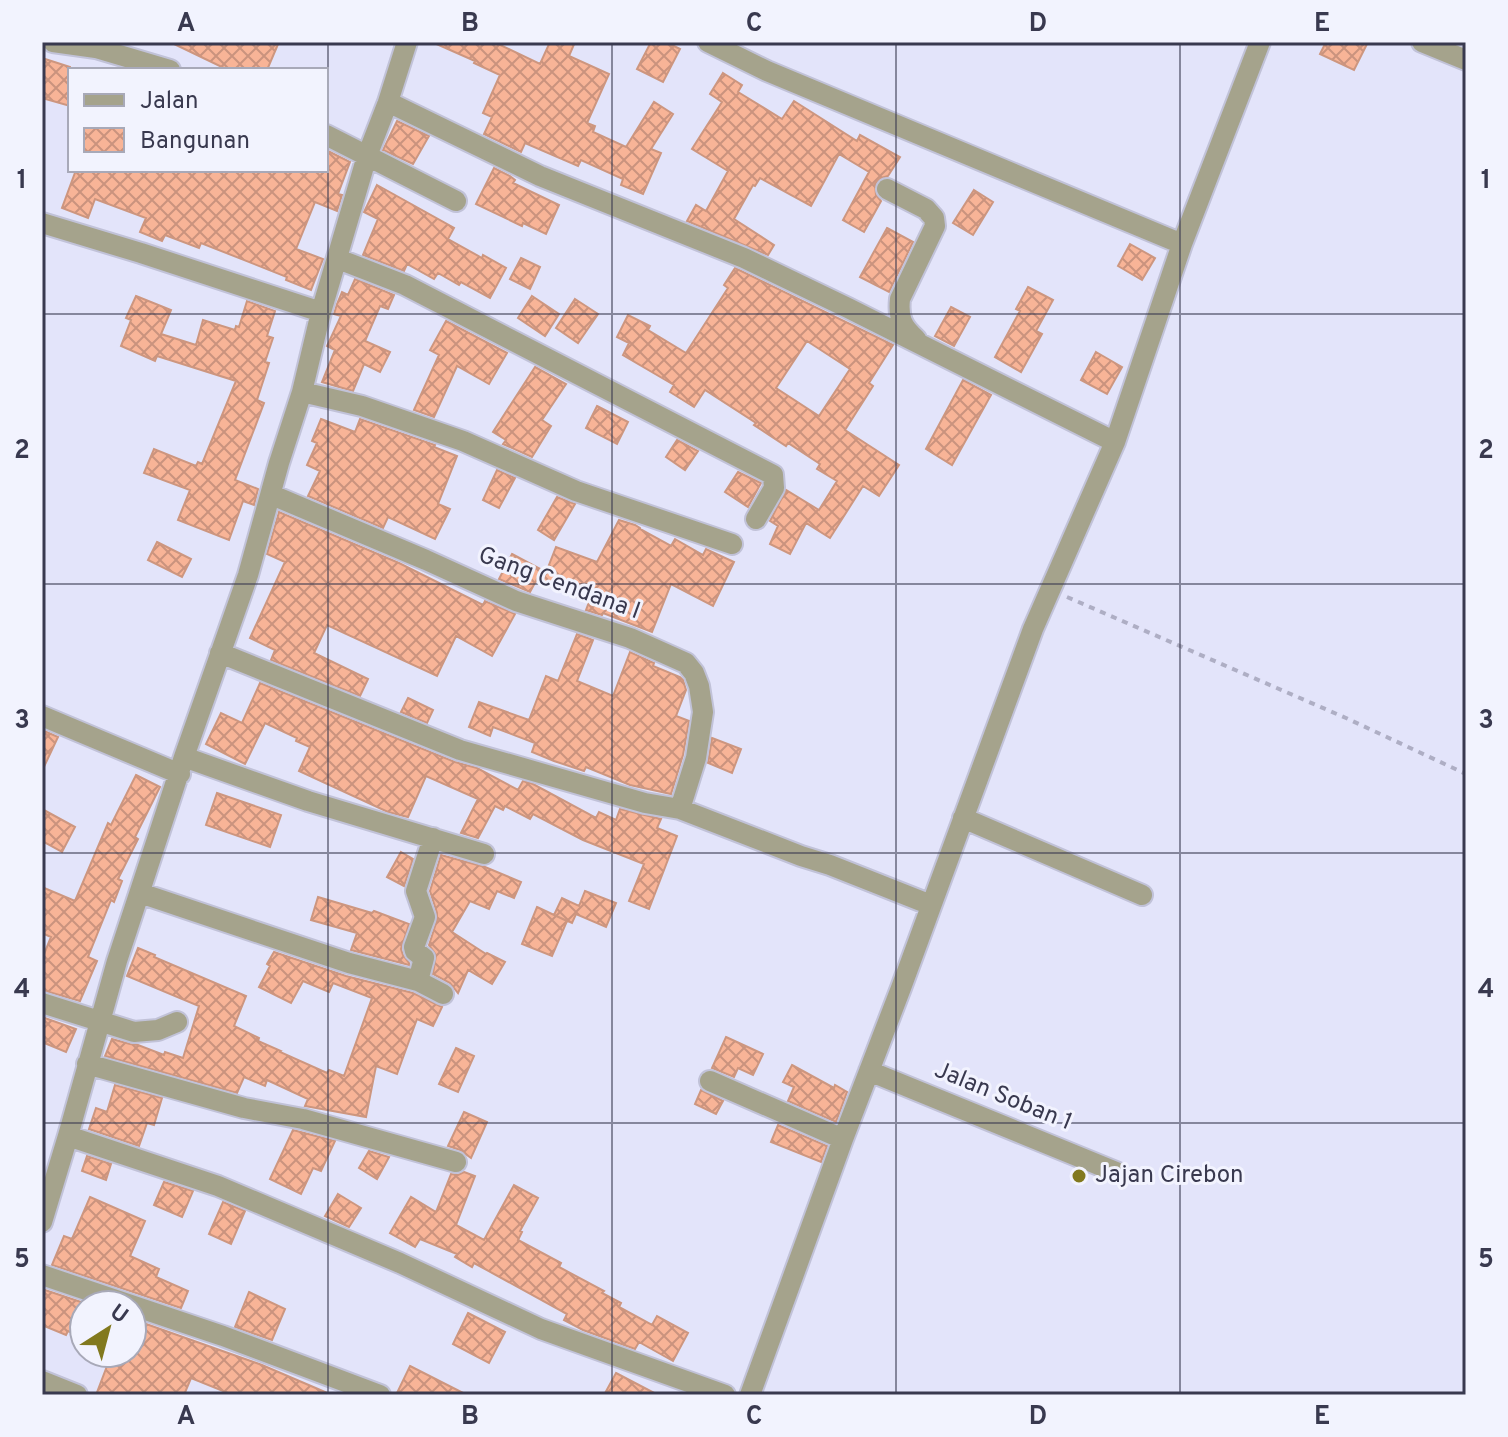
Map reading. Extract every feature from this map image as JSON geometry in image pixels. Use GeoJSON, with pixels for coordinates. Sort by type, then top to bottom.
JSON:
{"type":"FeatureCollection","features":[{"type":"Feature","properties":{"kind":"street"},"geometry":{"type":"LineString","coordinates":[[53,42],[96,48],[163,68]]}},
{"type":"Feature","properties":{"kind":"street"},"geometry":{"type":"LineString","coordinates":[[42,1222],[117,961],[248,575],[367,156],[407,42]]}},
{"type":"Feature","properties":{"kind":"street"},"geometry":{"type":"LineString","coordinates":[[708,42],[767,71],[1182,244]]}},
{"type":"Feature","properties":{"kind":"street"},"geometry":{"type":"LineString","coordinates":[[1422,42],[1466,59]]}},
{"type":"Feature","properties":{"kind":"street"},"geometry":{"type":"LineString","coordinates":[[750,1395],[1033,629],[1115,442],[1182,244],[1257,43]]}},
{"type":"Feature","properties":{"kind":"street"},"geometry":{"type":"LineString","coordinates":[[388,102],[554,182],[744,258],[1115,442]]}},
{"type":"Feature","properties":{"kind":"street"},"geometry":{"type":"LineString","coordinates":[[328,136],[456,201]]}},
{"type":"Feature","properties":{"kind":"street"},"geometry":{"type":"LineString","coordinates":[[887,189],[926,209],[934,218],[935,226],[900,299],[901,323],[923,345]]}},
{"type":"Feature","properties":{"kind":"street"},"geometry":{"type":"LineString","coordinates":[[42,223],[321,312]]}},
{"type":"Feature","properties":{"kind":"street"},"geometry":{"type":"LineString","coordinates":[[338,259],[405,285],[773,475],[774,488],[756,519]]}},
{"type":"Feature","properties":{"kind":"street"},"geometry":{"type":"LineString","coordinates":[[302,392],[362,406],[463,441],[576,491],[732,544]]}},
{"type":"Feature","properties":{"kind":"street","name":"Gang Cendana I"},"geometry":{"type":"LineString","coordinates":[[272,495],[516,601],[630,638],[686,663],[699,686],[703,712],[696,758],[680,809]]}},
{"type":"Feature","properties":{"kind":"street"},"geometry":{"type":"LineString","coordinates":[[220,653],[460,750],[645,803],[680,809],[931,905]]}},
{"type":"Feature","properties":{"kind":"street"},"geometry":{"type":"LineString","coordinates":[[42,716],[182,765],[484,854]]}},
{"type":"Feature","properties":{"kind":"street"},"geometry":{"type":"LineString","coordinates":[[963,818],[1142,895]]}},
{"type":"Feature","properties":{"kind":"street"},"geometry":{"type":"LineString","coordinates":[[418,981],[424,958],[414,947],[425,917],[416,891],[433,838]]}},
{"type":"Feature","properties":{"kind":"street"},"geometry":{"type":"LineString","coordinates":[[140,893],[349,963],[418,981],[443,994]]}},
{"type":"Feature","properties":{"kind":"street"},"geometry":{"type":"LineString","coordinates":[[42,1003],[134,1032],[158,1030],[177,1022]]}},
{"type":"Feature","properties":{"kind":"street"},"geometry":{"type":"LineString","coordinates":[[87,1064],[456,1162]]}},
{"type":"Feature","properties":{"kind":"street","name":"Jalan Soban 1"},"geometry":{"type":"LineString","coordinates":[[869,1071],[1116,1172]]}},
{"type":"Feature","properties":{"kind":"street"},"geometry":{"type":"LineString","coordinates":[[710,1081],[843,1139]]}},
{"type":"Feature","properties":{"kind":"street"},"geometry":{"type":"LineString","coordinates":[[68,1136],[218,1186],[400,1263],[541,1329],[725,1395]]}},
{"type":"Feature","properties":{"kind":"street"},"geometry":{"type":"LineString","coordinates":[[42,1275],[223,1336],[380,1395]]}},
{"type":"Feature","properties":{"kind":"street"},"geometry":{"type":"LineString","coordinates":[[42,1381],[77,1395]]}},
{"type":"Feature","properties":{"kind":"path"},"geometry":{"type":"LineString","coordinates":[[1050,589],[1346,718],[1466,774]]}},
{"type":"Feature","properties":{"kind":"building"},"geometry":{"type":"Polygon","coordinates":[[[170,42],[279,42],[268,68],[224,68],[170,42]]]}},
{"type":"Feature","properties":{"kind":"building"},"geometry":{"type":"Polygon","coordinates":[[[432,42],[494,42],[540,64],[550,42],[575,42],[569,56],[609,74],[587,123],[595,126],[593,132],[626,147],[654,102],[673,114],[651,149],[661,153],[643,194],[621,185],[623,179],[581,160],[578,166],[525,143],[521,152],[484,134],[492,117],[483,113],[500,75],[432,42]]]}},
{"type":"Feature","properties":{"kind":"building"},"geometry":{"type":"Polygon","coordinates":[[[651,42],[666,42],[680,49],[663,82],[637,69],[651,42]]]}},
{"type":"Feature","properties":{"kind":"building"},"geometry":{"type":"Polygon","coordinates":[[[1326,42],[1368,42],[1354,70],[1320,54],[1326,42]]]}},
{"type":"Feature","properties":{"kind":"building"},"geometry":{"type":"Polygon","coordinates":[[[42,58],[70,67],[68,105],[42,98],[42,58]]]}},
{"type":"Feature","properties":{"kind":"building"},"geometry":{"type":"Polygon","coordinates":[[[723,73],[742,85],[738,92],[782,119],[794,101],[857,141],[860,135],[900,157],[888,176],[875,184],[876,195],[881,201],[864,232],[843,220],[869,172],[839,154],[811,206],[760,178],[753,185],[734,219],[774,245],[768,255],[687,221],[696,205],[706,211],[728,171],[692,149],[722,102],[710,94],[723,73]]]}},
{"type":"Feature","properties":{"kind":"building"},"geometry":{"type":"Polygon","coordinates":[[[397,121],[429,136],[413,164],[383,150],[397,121]]]}},
{"type":"Feature","properties":{"kind":"building"},"geometry":{"type":"Polygon","coordinates":[[[328,151],[350,162],[338,194],[342,195],[337,211],[315,202],[296,249],[323,259],[311,290],[286,280],[287,277],[201,243],[199,248],[165,235],[162,241],[140,232],[146,218],[95,199],[88,218],[62,208],[75,172],[328,172],[328,151]]]}},
{"type":"Feature","properties":{"kind":"building"},"geometry":{"type":"Polygon","coordinates":[[[494,168],[510,176],[515,180],[513,183],[559,205],[546,234],[476,204],[494,168]]]}},
{"type":"Feature","properties":{"kind":"building"},"geometry":{"type":"Polygon","coordinates":[[[377,185],[454,228],[448,239],[506,268],[490,298],[438,273],[434,279],[407,264],[404,271],[363,255],[378,219],[364,212],[377,185]]]}},
{"type":"Feature","properties":{"kind":"building"},"geometry":{"type":"Polygon","coordinates":[[[974,190],[993,202],[973,235],[953,223],[974,190]]]}},
{"type":"Feature","properties":{"kind":"building"},"geometry":{"type":"Polygon","coordinates":[[[887,228],[913,242],[889,292],[860,277],[887,228]]]}},
{"type":"Feature","properties":{"kind":"building"},"geometry":{"type":"Polygon","coordinates":[[[1130,244],[1155,258],[1142,280],[1118,266],[1130,244]]]}},
{"type":"Feature","properties":{"kind":"building"},"geometry":{"type":"Polygon","coordinates":[[[521,258],[540,267],[530,289],[510,279],[521,258]]]}},
{"type":"Feature","properties":{"kind":"building"},"geometry":{"type":"Polygon","coordinates":[[[735,268],[893,345],[869,383],[873,386],[845,430],[899,465],[879,496],[863,486],[830,538],[806,523],[790,554],[770,544],[778,526],[770,521],[786,490],[819,510],[837,481],[817,469],[820,464],[788,443],[786,446],[705,390],[694,407],[670,392],[674,385],[623,355],[629,343],[617,337],[628,315],[650,326],[648,330],[686,353],[728,288],[724,285],[735,268]],[[807,341],[776,388],[819,416],[850,369],[807,341]]]}},
{"type":"Feature","properties":{"kind":"building"},"geometry":{"type":"Polygon","coordinates":[[[355,279],[394,295],[388,309],[380,306],[365,341],[390,352],[380,372],[364,364],[353,391],[322,382],[335,350],[327,346],[341,316],[334,314],[337,304],[342,292],[348,295],[355,279]]]}},
{"type":"Feature","properties":{"kind":"building"},"geometry":{"type":"Polygon","coordinates":[[[1028,287],[1053,300],[1036,331],[1042,334],[1021,372],[995,357],[1020,311],[1016,309],[1028,287]]]}},
{"type":"Feature","properties":{"kind":"building"},"geometry":{"type":"Polygon","coordinates":[[[136,296],[171,310],[161,334],[196,345],[203,320],[235,330],[236,326],[239,327],[247,301],[275,311],[267,336],[273,338],[265,362],[269,363],[257,400],[264,403],[235,480],[258,489],[254,505],[243,501],[229,540],[178,520],[190,490],[144,473],[154,449],[196,466],[198,462],[202,464],[236,381],[157,356],[155,361],[121,346],[131,320],[126,318],[136,296]]]}},
{"type":"Feature","properties":{"kind":"building"},"geometry":{"type":"Polygon","coordinates":[[[532,296],[559,314],[545,336],[518,318],[532,296]]]}},
{"type":"Feature","properties":{"kind":"building"},"geometry":{"type":"Polygon","coordinates":[[[575,299],[598,314],[578,343],[556,328],[575,299]]]}},
{"type":"Feature","properties":{"kind":"building"},"geometry":{"type":"Polygon","coordinates":[[[951,307],[970,317],[954,346],[935,336],[951,307]]]}},
{"type":"Feature","properties":{"kind":"building"},"geometry":{"type":"Polygon","coordinates":[[[446,321],[507,353],[489,384],[457,366],[434,417],[414,410],[439,355],[430,350],[446,321]]]}},
{"type":"Feature","properties":{"kind":"building"},"geometry":{"type":"Polygon","coordinates":[[[1096,352],[1122,367],[1107,394],[1081,380],[1096,352]]]}},
{"type":"Feature","properties":{"kind":"building"},"geometry":{"type":"Polygon","coordinates":[[[535,367],[566,384],[542,420],[551,426],[532,457],[503,444],[506,440],[493,432],[535,367]]]}},
{"type":"Feature","properties":{"kind":"building"},"geometry":{"type":"Polygon","coordinates":[[[963,380],[991,395],[952,465],[926,449],[963,380]]]}},
{"type":"Feature","properties":{"kind":"building"},"geometry":{"type":"Polygon","coordinates":[[[597,406],[628,422],[617,444],[586,428],[597,406]]]}},
{"type":"Feature","properties":{"kind":"building"},"geometry":{"type":"Polygon","coordinates":[[[321,419],[355,432],[360,419],[435,445],[457,456],[438,504],[450,509],[435,539],[388,517],[383,528],[308,496],[320,471],[307,465],[317,443],[312,441],[321,419]]]}},
{"type":"Feature","properties":{"kind":"building"},"geometry":{"type":"Polygon","coordinates":[[[677,440],[698,451],[685,470],[666,457],[677,440]]]}},
{"type":"Feature","properties":{"kind":"building"},"geometry":{"type":"Polygon","coordinates":[[[497,470],[515,478],[499,508],[483,500],[497,470]]]}},
{"type":"Feature","properties":{"kind":"building"},"geometry":{"type":"Polygon","coordinates":[[[738,472],[761,483],[748,507],[725,492],[738,472]]]}},
{"type":"Feature","properties":{"kind":"building"},"geometry":{"type":"Polygon","coordinates":[[[557,497],[575,504],[554,540],[538,530],[557,497]]]}},
{"type":"Feature","properties":{"kind":"building"},"geometry":{"type":"Polygon","coordinates":[[[279,512],[399,563],[483,605],[485,601],[515,614],[492,656],[456,636],[437,676],[327,625],[314,653],[368,679],[360,696],[271,660],[275,650],[250,638],[285,562],[267,554],[279,512]]]}},
{"type":"Feature","properties":{"kind":"building"},"geometry":{"type":"Polygon","coordinates":[[[619,520],[635,525],[671,546],[675,539],[703,555],[706,549],[734,562],[713,606],[671,584],[652,632],[603,613],[586,610],[589,602],[542,583],[556,547],[597,562],[619,520]]]}},
{"type":"Feature","properties":{"kind":"building"},"geometry":{"type":"Polygon","coordinates":[[[157,542],[191,559],[182,577],[148,560],[157,542]]]}},
{"type":"Feature","properties":{"kind":"building"},"geometry":{"type":"Polygon","coordinates":[[[512,554],[542,570],[530,592],[499,579],[512,554]]]}},
{"type":"Feature","properties":{"kind":"building"},"geometry":{"type":"Polygon","coordinates":[[[577,634],[593,640],[577,681],[613,696],[630,652],[683,680],[686,690],[676,716],[689,721],[671,794],[630,785],[586,767],[584,771],[554,761],[532,752],[535,743],[493,727],[490,736],[469,727],[479,702],[529,720],[546,676],[558,681],[577,634]]]}},
{"type":"Feature","properties":{"kind":"building"},"geometry":{"type":"Polygon","coordinates":[[[260,683],[455,762],[477,768],[518,790],[523,781],[533,784],[596,818],[599,812],[616,820],[620,809],[661,819],[657,828],[677,836],[649,909],[629,901],[644,864],[583,840],[533,814],[530,819],[505,806],[503,810],[495,806],[478,838],[461,833],[478,799],[426,776],[408,817],[388,812],[299,771],[310,747],[265,723],[245,764],[206,744],[221,713],[242,723],[260,683]]]}},
{"type":"Feature","properties":{"kind":"building"},"geometry":{"type":"Polygon","coordinates":[[[408,698],[433,710],[427,723],[401,712],[408,698]]]}},
{"type":"Feature","properties":{"kind":"building"},"geometry":{"type":"Polygon","coordinates":[[[42,730],[58,737],[42,771],[42,730]]]}},
{"type":"Feature","properties":{"kind":"building"},"geometry":{"type":"Polygon","coordinates":[[[712,738],[741,749],[732,773],[708,763],[712,738]]]}},
{"type":"Feature","properties":{"kind":"building"},"geometry":{"type":"Polygon","coordinates":[[[136,775],[160,787],[135,837],[138,839],[118,879],[122,881],[114,902],[111,900],[88,957],[97,961],[80,1001],[42,990],[42,959],[51,937],[42,933],[42,887],[75,901],[108,823],[111,825],[136,775]]]}},
{"type":"Feature","properties":{"kind":"building"},"geometry":{"type":"Polygon","coordinates":[[[217,793],[281,815],[270,847],[206,825],[217,793]]]}},
{"type":"Feature","properties":{"kind":"building"},"geometry":{"type":"Polygon","coordinates":[[[42,809],[75,827],[62,852],[42,841],[42,809]]]}},
{"type":"Feature","properties":{"kind":"building"},"geometry":{"type":"Polygon","coordinates":[[[401,852],[413,859],[404,886],[387,877],[401,852]]]}},
{"type":"Feature","properties":{"kind":"building"},"geometry":{"type":"Polygon","coordinates":[[[441,855],[485,867],[521,882],[514,898],[497,891],[489,909],[470,901],[452,932],[505,962],[492,984],[468,970],[458,993],[450,983],[433,974],[436,955],[429,945],[437,920],[430,891],[441,855]]]}},
{"type":"Feature","properties":{"kind":"building"},"geometry":{"type":"Polygon","coordinates":[[[585,891],[616,903],[606,927],[576,914],[572,923],[554,915],[562,898],[579,906],[585,891]]]}},
{"type":"Feature","properties":{"kind":"building"},"geometry":{"type":"Polygon","coordinates":[[[318,897],[372,913],[374,911],[409,924],[401,949],[409,965],[351,950],[357,933],[311,920],[318,897]]]}},
{"type":"Feature","properties":{"kind":"building"},"geometry":{"type":"Polygon","coordinates":[[[537,907],[567,921],[552,956],[522,944],[537,907]]]}},
{"type":"Feature","properties":{"kind":"building"},"geometry":{"type":"Polygon","coordinates":[[[138,948],[246,996],[234,1026],[259,1038],[258,1041],[327,1073],[329,1070],[344,1076],[372,998],[333,983],[329,992],[303,981],[291,1003],[259,987],[274,952],[346,976],[413,993],[442,1007],[433,1026],[417,1019],[397,1074],[376,1066],[366,1117],[305,1106],[308,1099],[267,1080],[265,1086],[244,1077],[237,1093],[105,1056],[112,1039],[183,1058],[199,1006],[127,976],[138,948]]]}},
{"type":"Feature","properties":{"kind":"building"},"geometry":{"type":"Polygon","coordinates":[[[42,1017],[76,1029],[66,1052],[42,1042],[42,1017]]]}},
{"type":"Feature","properties":{"kind":"building"},"geometry":{"type":"Polygon","coordinates":[[[726,1037],[763,1054],[753,1075],[738,1068],[734,1077],[712,1068],[726,1037]]]}},
{"type":"Feature","properties":{"kind":"building"},"geometry":{"type":"Polygon","coordinates":[[[456,1048],[474,1056],[458,1092],[439,1084],[456,1048]]]}},
{"type":"Feature","properties":{"kind":"building"},"geometry":{"type":"Polygon","coordinates":[[[792,1065],[847,1092],[836,1122],[788,1101],[794,1087],[783,1082],[792,1065]]]}},
{"type":"Feature","properties":{"kind":"building"},"geometry":{"type":"Polygon","coordinates":[[[115,1085],[162,1098],[154,1125],[147,1123],[139,1146],[89,1129],[96,1108],[107,1112],[115,1085]]]}},
{"type":"Feature","properties":{"kind":"building"},"geometry":{"type":"Polygon","coordinates":[[[701,1090],[723,1101],[716,1114],[695,1104],[701,1090]]]}},
{"type":"Feature","properties":{"kind":"building"},"geometry":{"type":"Polygon","coordinates":[[[464,1112],[487,1122],[471,1158],[448,1146],[464,1112]]]}},
{"type":"Feature","properties":{"kind":"building"},"geometry":{"type":"Polygon","coordinates":[[[778,1125],[827,1146],[821,1162],[771,1142],[778,1125]]]}},
{"type":"Feature","properties":{"kind":"building"},"geometry":{"type":"Polygon","coordinates":[[[293,1130],[335,1141],[321,1171],[313,1168],[301,1194],[270,1179],[293,1130]]]}},
{"type":"Feature","properties":{"kind":"building"},"geometry":{"type":"Polygon","coordinates":[[[369,1151],[389,1157],[377,1179],[359,1168],[369,1151]]]}},
{"type":"Feature","properties":{"kind":"building"},"geometry":{"type":"Polygon","coordinates":[[[87,1156],[111,1164],[106,1180],[82,1171],[87,1156]]]}},
{"type":"Feature","properties":{"kind":"building"},"geometry":{"type":"Polygon","coordinates":[[[464,1172],[475,1176],[456,1225],[484,1240],[514,1185],[538,1198],[518,1240],[604,1291],[602,1293],[621,1303],[619,1307],[652,1325],[657,1316],[688,1333],[673,1361],[639,1342],[635,1349],[583,1330],[564,1320],[567,1314],[474,1263],[472,1267],[455,1257],[457,1254],[420,1239],[415,1247],[390,1233],[411,1197],[436,1212],[451,1174],[464,1172]]]}},
{"type":"Feature","properties":{"kind":"building"},"geometry":{"type":"Polygon","coordinates":[[[164,1182],[193,1191],[182,1217],[154,1205],[164,1182]]]}},
{"type":"Feature","properties":{"kind":"building"},"geometry":{"type":"Polygon","coordinates":[[[338,1194],[361,1208],[349,1227],[325,1216],[338,1194]]]}},
{"type":"Feature","properties":{"kind":"building"},"geometry":{"type":"Polygon","coordinates":[[[90,1197],[145,1221],[130,1256],[159,1269],[156,1277],[188,1291],[181,1308],[148,1297],[148,1289],[124,1289],[52,1265],[64,1236],[72,1239],[90,1197]]]}},
{"type":"Feature","properties":{"kind":"building"},"geometry":{"type":"Polygon","coordinates":[[[223,1202],[245,1211],[231,1244],[209,1234],[223,1202]]]}},
{"type":"Feature","properties":{"kind":"building"},"geometry":{"type":"Polygon","coordinates":[[[45,1290],[68,1298],[66,1335],[42,1325],[42,1296],[45,1290]]]}},
{"type":"Feature","properties":{"kind":"building"},"geometry":{"type":"Polygon","coordinates":[[[249,1292],[285,1309],[272,1340],[235,1327],[249,1292]]]}},
{"type":"Feature","properties":{"kind":"building"},"geometry":{"type":"Polygon","coordinates":[[[468,1313],[505,1332],[489,1363],[453,1344],[468,1313]]]}},
{"type":"Feature","properties":{"kind":"building"},"geometry":{"type":"Polygon","coordinates":[[[148,1325],[262,1365],[332,1395],[233,1395],[191,1378],[184,1395],[96,1395],[106,1369],[148,1369],[148,1325]]]}},
{"type":"Feature","properties":{"kind":"building"},"geometry":{"type":"Polygon","coordinates":[[[410,1366],[467,1395],[396,1395],[410,1366]]]}},
{"type":"Feature","properties":{"kind":"building"},"geometry":{"type":"Polygon","coordinates":[[[616,1373],[658,1395],[604,1395],[616,1373]]]}},
{"type":"Feature","properties":{"kind":"place","name":"Jajan Cirebon"},"geometry":{"type":"Point","coordinates":[1079,1176]}}]}
